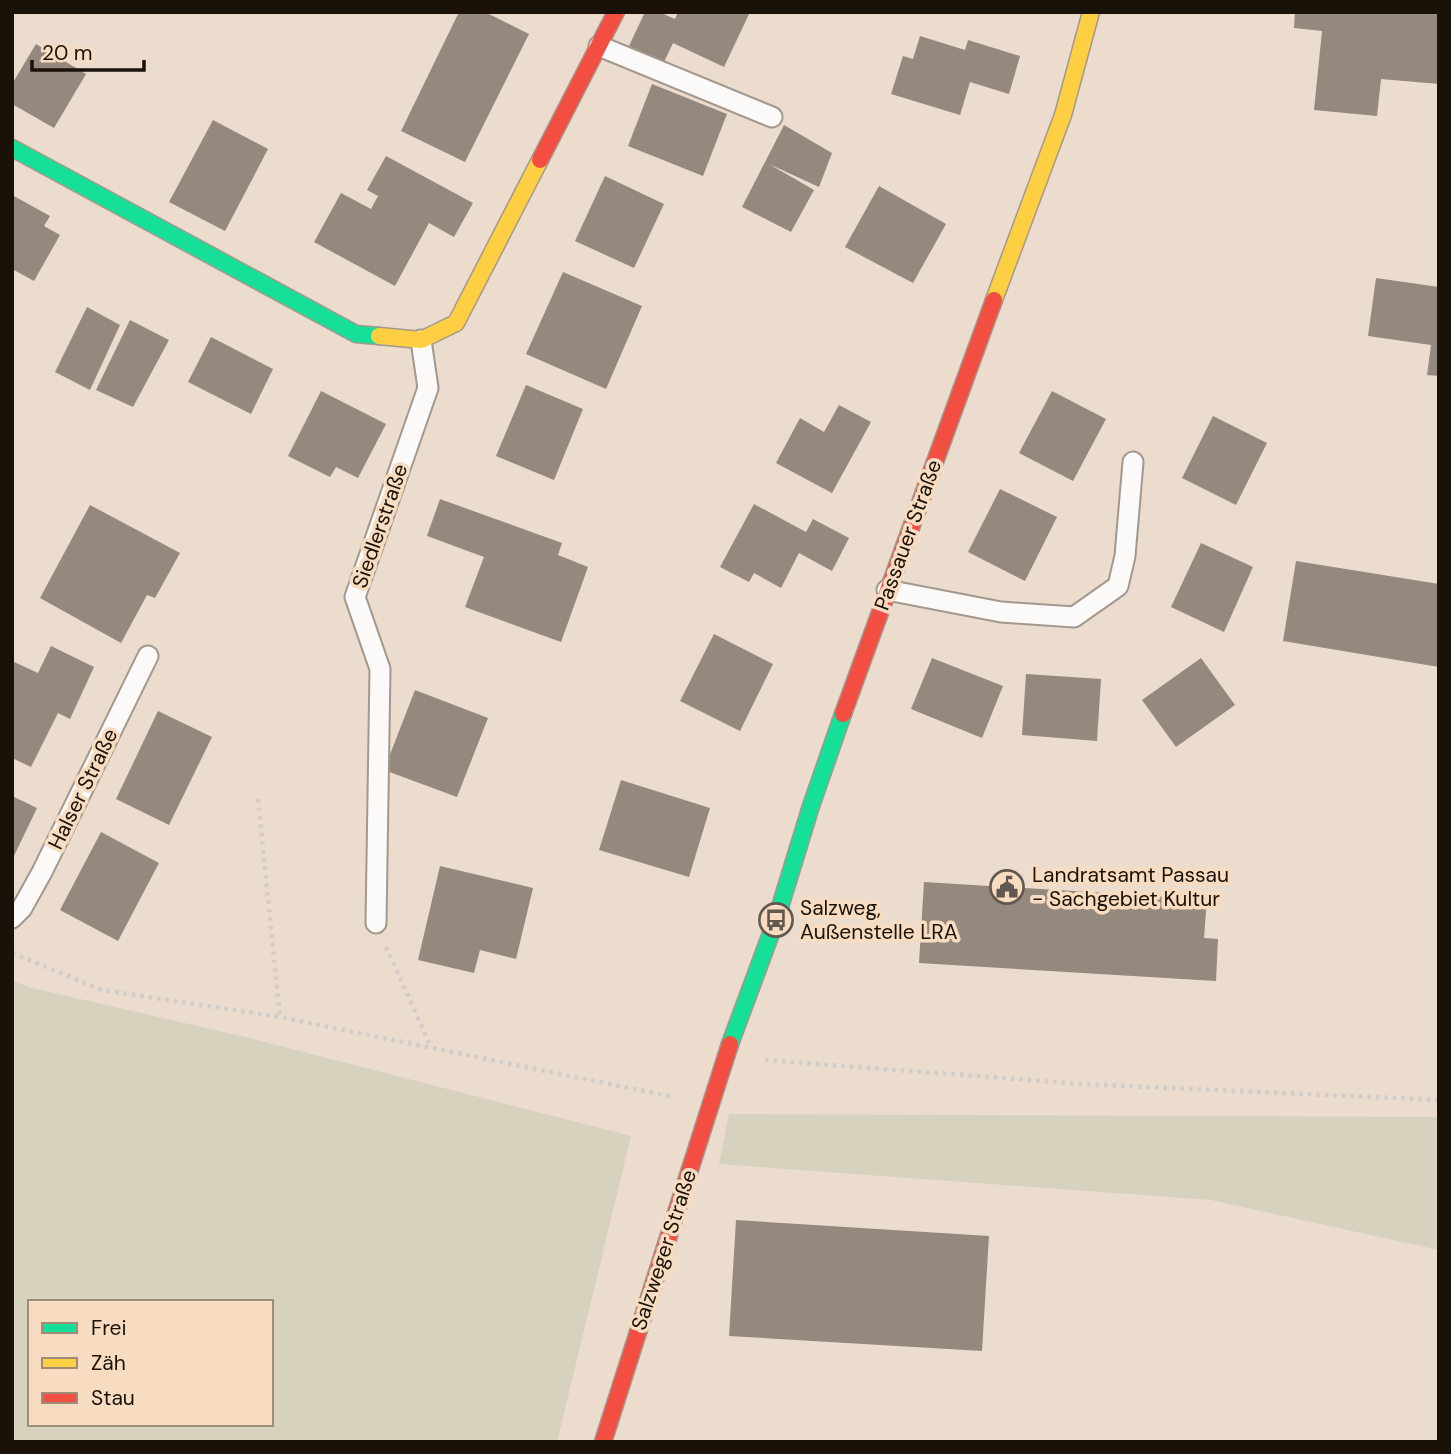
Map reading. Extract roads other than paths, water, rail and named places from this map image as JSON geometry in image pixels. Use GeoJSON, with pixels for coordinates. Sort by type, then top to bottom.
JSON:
{"type":"FeatureCollection","features":[{"type":"Feature","properties":{"kind":"street"},"geometry":{"type":"LineString","coordinates":[[12,148],[356,334],[421,340],[456,323],[616,12]]}},
{"type":"Feature","properties":{"kind":"street","name":"Passauer Straße"},"geometry":{"type":"LineString","coordinates":[[726,1058],[776,920],[811,806],[887,590],[1063,115],[1091,12]]}},
{"type":"Feature","properties":{"kind":"street","name":"Salzweger Straße"},"geometry":{"type":"LineString","coordinates":[[603,1442],[726,1058]]}},
{"type":"Feature","properties":{"kind":"lane"},"geometry":{"type":"LineString","coordinates":[[599,46],[772,117]]}},
{"type":"Feature","properties":{"kind":"lane","name":"Siedlerstraße"},"geometry":{"type":"LineString","coordinates":[[376,923],[380,668],[355,597],[428,388],[421,340]]}},
{"type":"Feature","properties":{"kind":"lane"},"geometry":{"type":"LineString","coordinates":[[887,590],[1001,612],[1074,617],[1118,586],[1125,556],[1133,462]]}},
{"type":"Feature","properties":{"kind":"lane","name":"Halser Straße"},"geometry":{"type":"LineString","coordinates":[[12,918],[22,908],[42,872],[148,656]]}},
{"type":"Feature","properties":{"kind":"place","name":"Landratsamt Passau - Sachgebiet Kultur"},"geometry":{"type":"Point","coordinates":[1007,887]}},
{"type":"Feature","properties":{"kind":"place","name":"Salzweg, Außenstelle LRA"},"geometry":{"type":"Point","coordinates":[776,920]}}]}
